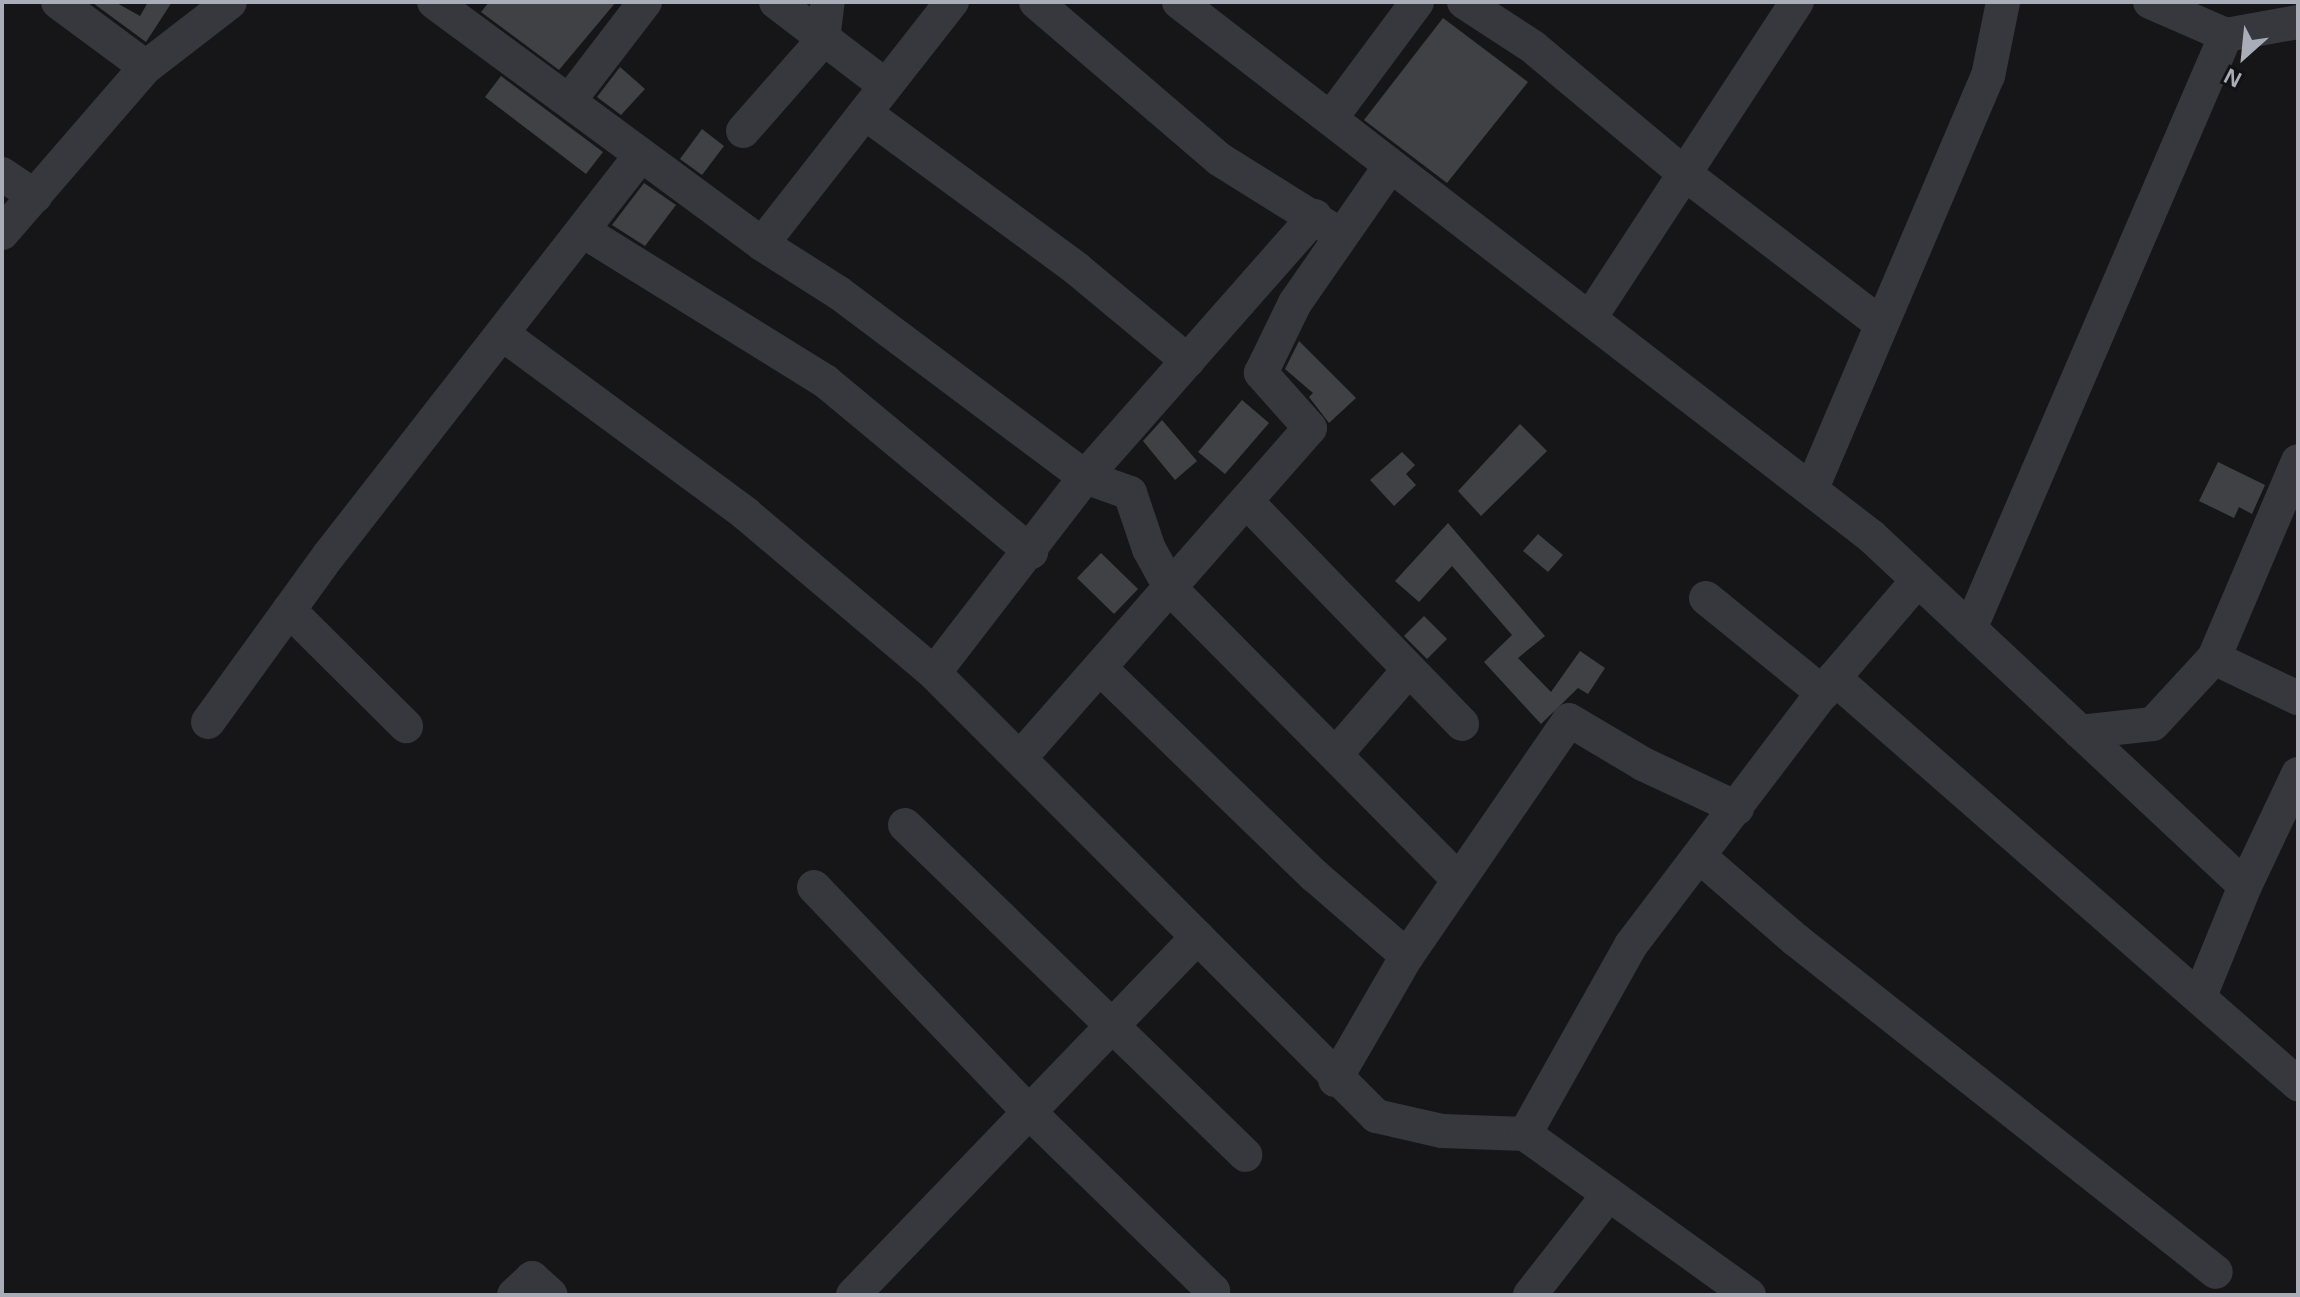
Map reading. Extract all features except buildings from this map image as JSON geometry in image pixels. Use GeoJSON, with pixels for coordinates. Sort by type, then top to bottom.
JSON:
{"type":"FeatureCollection","features":[{"type":"Feature","properties":{"kind":"street"},"geometry":{"type":"LineString","coordinates":[[58,2],[146,67]]}},
{"type":"Feature","properties":{"kind":"street"},"geometry":{"type":"LineString","coordinates":[[2,233],[146,67],[230,2]]}},
{"type":"Feature","properties":{"kind":"street"},"geometry":{"type":"LineString","coordinates":[[569,101],[645,2]]}},
{"type":"Feature","properties":{"kind":"street"},"geometry":{"type":"LineString","coordinates":[[776,2],[886,86]]}},
{"type":"Feature","properties":{"kind":"street"},"geometry":{"type":"LineString","coordinates":[[743,131],[823,40],[828,2]]}},
{"type":"Feature","properties":{"kind":"street"},"geometry":{"type":"LineString","coordinates":[[762,244],[952,2]]}},
{"type":"Feature","properties":{"kind":"street"},"geometry":{"type":"LineString","coordinates":[[1036,2],[1219,159],[1328,227]]}},
{"type":"Feature","properties":{"kind":"street"},"geometry":{"type":"LineString","coordinates":[[1179,2],[1331,118],[1389,168],[1812,488],[1918,580],[2245,886]]}},
{"type":"Feature","properties":{"kind":"street"},"geometry":{"type":"LineString","coordinates":[[1464,2],[1533,47],[1685,174],[1881,324]]}},
{"type":"Feature","properties":{"kind":"street"},"geometry":{"type":"LineString","coordinates":[[1590,318],[1797,2]]}},
{"type":"Feature","properties":{"kind":"street"},"geometry":{"type":"LineString","coordinates":[[1812,488],[1988,76],[2003,2]]}},
{"type":"Feature","properties":{"kind":"street"},"geometry":{"type":"LineString","coordinates":[[2150,2],[2226,35],[2298,22]]}},
{"type":"Feature","properties":{"kind":"street"},"geometry":{"type":"LineString","coordinates":[[1331,118],[1408,6]]}},
{"type":"Feature","properties":{"kind":"street"},"geometry":{"type":"LineString","coordinates":[[453,8],[641,155],[762,244],[839,293],[1085,477],[1130,493],[1149,549],[1171,589],[1459,880]]}},
{"type":"Feature","properties":{"kind":"street"},"geometry":{"type":"LineString","coordinates":[[1970,629],[2226,35]]}},
{"type":"Feature","properties":{"kind":"street"},"geometry":{"type":"LineString","coordinates":[[865,113],[1077,269],[1188,361]]}},
{"type":"Feature","properties":{"kind":"street"},"geometry":{"type":"LineString","coordinates":[[208,722],[289,610],[505,336],[641,155]]}},
{"type":"Feature","properties":{"kind":"street"},"geometry":{"type":"LineString","coordinates":[[934,673],[1031,552],[1085,477],[1188,361],[1389,168]]}},
{"type":"Feature","properties":{"kind":"street"},"geometry":{"type":"LineString","coordinates":[[2,174],[35,196]]}},
{"type":"Feature","properties":{"kind":"street"},"geometry":{"type":"LineString","coordinates":[[1020,758],[1310,428],[1261,373],[1328,227]]}},
{"type":"Feature","properties":{"kind":"street"},"geometry":{"type":"LineString","coordinates":[[583,231],[825,381],[1031,552]]}},
{"type":"Feature","properties":{"kind":"street"},"geometry":{"type":"LineString","coordinates":[[505,336],[746,514],[934,673],[1198,937],[1335,1080],[1376,1116],[1442,1131],[1525,1134],[1749,1295]]}},
{"type":"Feature","properties":{"kind":"street"},"geometry":{"type":"LineString","coordinates":[[2080,732],[2153,724],[2214,658],[2298,461]]}},
{"type":"Feature","properties":{"kind":"street"},"geometry":{"type":"LineString","coordinates":[[1247,502],[1407,672],[1462,724]]}},
{"type":"Feature","properties":{"kind":"street"},"geometry":{"type":"LineString","coordinates":[[1525,1134],[1631,945],[1829,685],[1918,580]]}},
{"type":"Feature","properties":{"kind":"street"},"geometry":{"type":"LineString","coordinates":[[1706,598],[1829,685],[2200,996],[2298,1084]]}},
{"type":"Feature","properties":{"kind":"street"},"geometry":{"type":"LineString","coordinates":[[289,610],[406,726]]}},
{"type":"Feature","properties":{"kind":"street"},"geometry":{"type":"LineString","coordinates":[[2214,658],[2298,698]]}},
{"type":"Feature","properties":{"kind":"street"},"geometry":{"type":"LineString","coordinates":[[1100,668],[1315,876],[1407,956]]}},
{"type":"Feature","properties":{"kind":"street"},"geometry":{"type":"LineString","coordinates":[[1336,754],[1407,672]]}},
{"type":"Feature","properties":{"kind":"street"},"geometry":{"type":"LineString","coordinates":[[1335,1080],[1407,956],[1569,720],[1643,764],[1737,808]]}},
{"type":"Feature","properties":{"kind":"street"},"geometry":{"type":"LineString","coordinates":[[2200,996],[2245,886],[2298,774]]}},
{"type":"Feature","properties":{"kind":"street"},"geometry":{"type":"LineString","coordinates":[[905,825],[1245,1155]]}},
{"type":"Feature","properties":{"kind":"street"},"geometry":{"type":"LineString","coordinates":[[1699,856],[1796,940],[2216,1272]]}},
{"type":"Feature","properties":{"kind":"street"},"geometry":{"type":"LineString","coordinates":[[814,887],[1029,1112],[1213,1291],[1208,1295]]}},
{"type":"Feature","properties":{"kind":"street"},"geometry":{"type":"LineString","coordinates":[[853,1295],[1198,937]]}},
{"type":"Feature","properties":{"kind":"street"},"geometry":{"type":"LineString","coordinates":[[1530,1295],[1609,1194]]}},
{"type":"Feature","properties":{"kind":"street"},"geometry":{"type":"LineString","coordinates":[[514,1295],[532,1278],[551,1295]]}}]}
